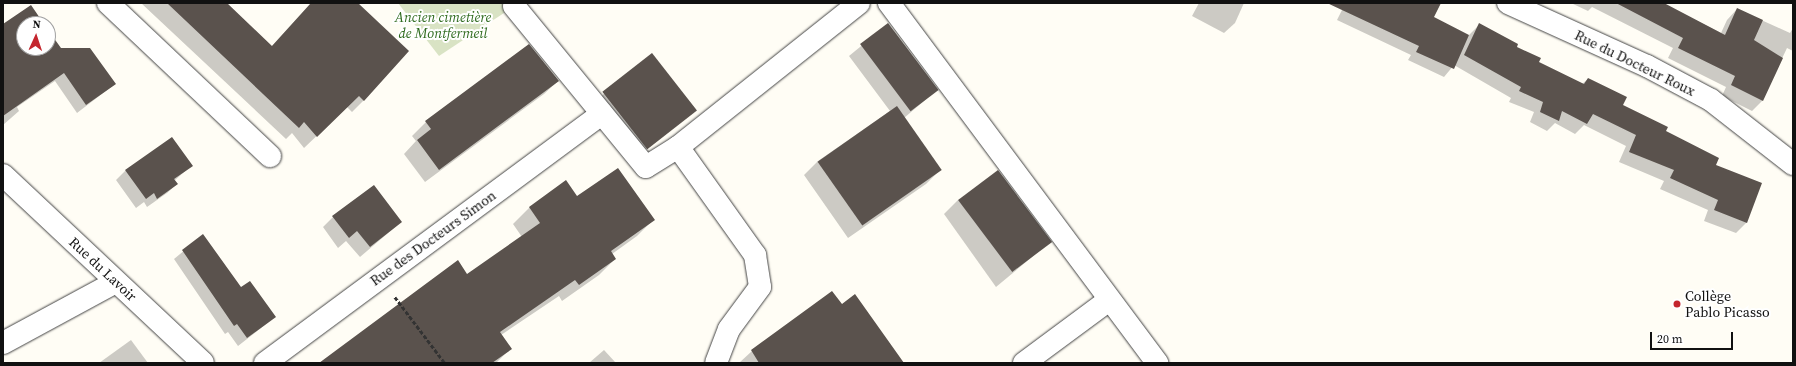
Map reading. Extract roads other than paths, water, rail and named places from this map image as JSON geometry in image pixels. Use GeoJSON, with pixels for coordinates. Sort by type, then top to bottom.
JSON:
{"type":"FeatureCollection","features":[{"type":"Feature","properties":{"kind":"street"},"geometry":{"type":"LineString","coordinates":[[108,3],[270,156]]}},
{"type":"Feature","properties":{"kind":"street"},"geometry":{"type":"LineString","coordinates":[[514,6],[646,167],[678,147],[859,3]]}},
{"type":"Feature","properties":{"kind":"street"},"geometry":{"type":"LineString","coordinates":[[889,3],[1157,363]]}},
{"type":"Feature","properties":{"kind":"street","name":"Rue du Docteur Roux"},"geometry":{"type":"LineString","coordinates":[[1508,3],[1647,66],[1711,100],[1793,164]]}},
{"type":"Feature","properties":{"kind":"street","name":"Rue des Docteurs Simon"},"geometry":{"type":"LineString","coordinates":[[265,363],[602,114]]}},
{"type":"Feature","properties":{"kind":"street"},"geometry":{"type":"LineString","coordinates":[[678,147],[755,255],[760,287],[729,329],[716,363]]}},
{"type":"Feature","properties":{"kind":"street","name":"Rue du Lavoir"},"geometry":{"type":"LineString","coordinates":[[3,175],[202,363]]}},
{"type":"Feature","properties":{"kind":"street"},"geometry":{"type":"LineString","coordinates":[[3,343],[116,282]]}},
{"type":"Feature","properties":{"kind":"street"},"geometry":{"type":"LineString","coordinates":[[1024,363],[1109,300]]}},
{"type":"Feature","properties":{"kind":"place","name":"Collège Pablo Picasso"},"geometry":{"type":"Point","coordinates":[1677,304]}},
{"type":"Feature","properties":{"kind":"park label","name":"Ancien cimetière de Montfermeil"},"geometry":{"type":"Point","coordinates":[443,26]}}]}
